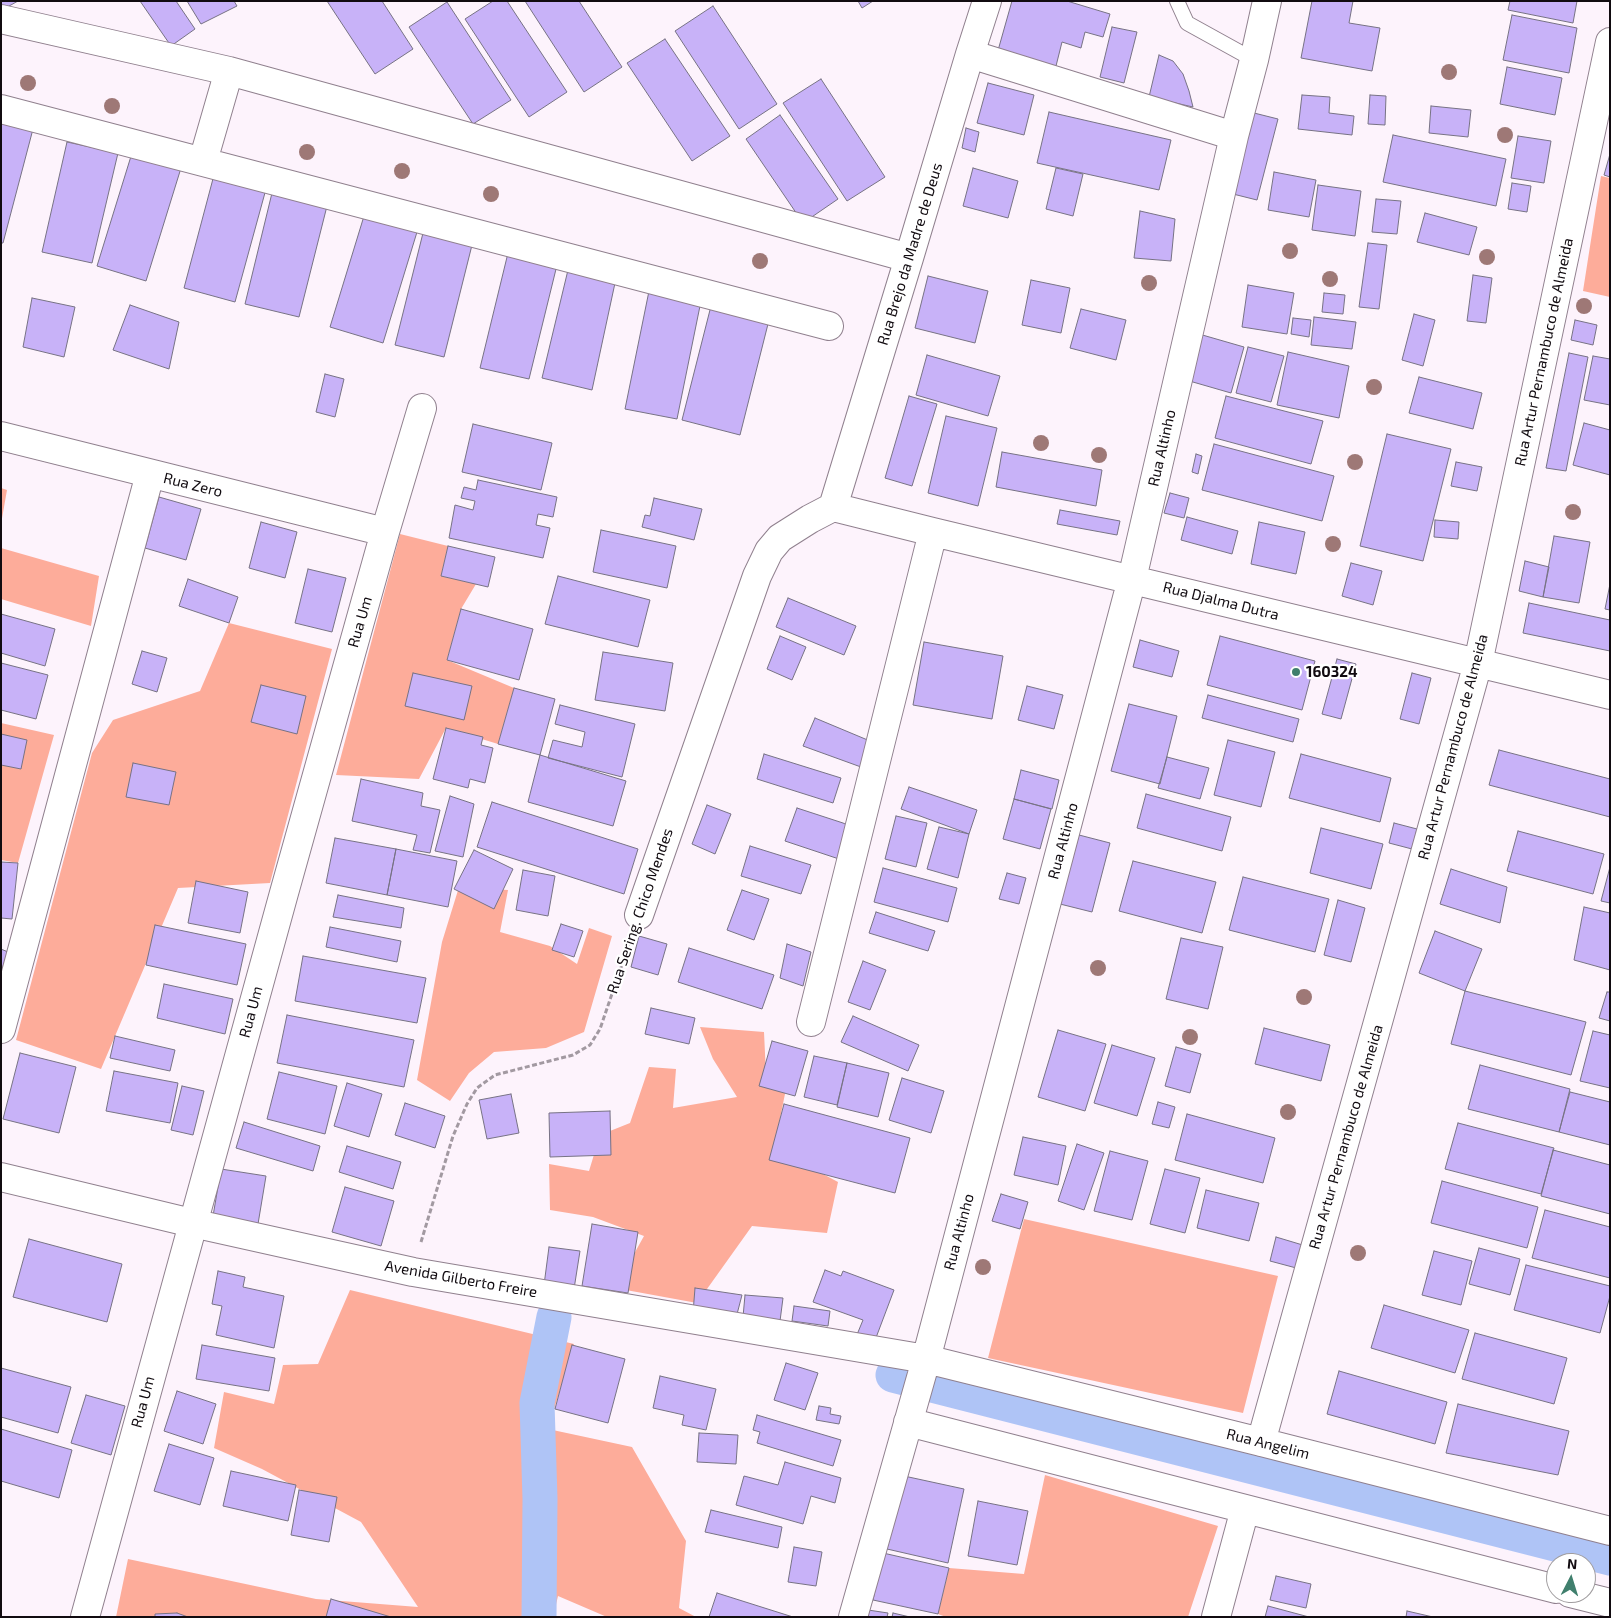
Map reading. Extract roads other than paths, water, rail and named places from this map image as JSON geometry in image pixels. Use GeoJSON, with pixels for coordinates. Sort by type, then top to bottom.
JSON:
{"type":"FeatureCollection","features":[{"type":"Feature","properties":{"kind":"street","name":"Rua Brejo da Madre de Deus"},"geometry":{"type":"LineString","coordinates":[[833,507],[987,1]]}},
{"type":"Feature","properties":{"kind":"street","name":"Rua Altinho"},"geometry":{"type":"LineString","coordinates":[[853,1617],[922,1372],[1132,579],[1267,1]]}},
{"type":"Feature","properties":{"kind":"street"},"geometry":{"type":"LineString","coordinates":[[1,19],[230,71],[910,258]]}},
{"type":"Feature","properties":{"kind":"street","name":"Rua Artur Pernambuco de Almeida"},"geometry":{"type":"LineString","coordinates":[[1262,1442],[1478,662],[1610,42]]}},
{"type":"Feature","properties":{"kind":"street"},"geometry":{"type":"LineString","coordinates":[[970,54],[1234,136]]}},
{"type":"Feature","properties":{"kind":"street"},"geometry":{"type":"LineString","coordinates":[[203,161],[230,71]]}},
{"type":"Feature","properties":{"kind":"street"},"geometry":{"type":"LineString","coordinates":[[1,108],[829,326]]}},
{"type":"Feature","properties":{"kind":"street","name":"Rua Um"},"geometry":{"type":"LineString","coordinates":[[85,1617],[192,1223],[385,532],[422,408]]}},
{"type":"Feature","properties":{"kind":"street","name":"Rua Zero"},"geometry":{"type":"LineString","coordinates":[[1,436],[385,532]]}},
{"type":"Feature","properties":{"kind":"street"},"geometry":{"type":"LineString","coordinates":[[1,1030],[150,474]]}},
{"type":"Feature","properties":{"kind":"street","name":"Rua Djalma Dutra"},"geometry":{"type":"LineString","coordinates":[[833,507],[1610,695]]}},
{"type":"Feature","properties":{"kind":"street","name":"Rua Sering. Chico Mendes"},"geometry":{"type":"LineString","coordinates":[[638,915],[756,576],[769,551],[780,538],[833,507]]}},
{"type":"Feature","properties":{"kind":"street"},"geometry":{"type":"LineString","coordinates":[[811,1022],[933,532]]}},
{"type":"Feature","properties":{"kind":"street","name":"Avenida Gilberto Freire"},"geometry":{"type":"LineString","coordinates":[[1,1177],[192,1223],[413,1272],[922,1372]]}},
{"type":"Feature","properties":{"kind":"street","name":"Rua Angelim"},"geometry":{"type":"LineString","coordinates":[[922,1372],[1262,1442],[1610,1531]]}},
{"type":"Feature","properties":{"kind":"street"},"geometry":{"type":"LineString","coordinates":[[908,1422],[1245,1509],[1546,1592]]}},
{"type":"Feature","properties":{"kind":"street"},"geometry":{"type":"LineString","coordinates":[[1216,1617],[1245,1509]]}},
{"type":"Feature","properties":{"kind":"street"},"geometry":{"type":"LineString","coordinates":[[1596,1602],[1610,1603]]}},
{"type":"Feature","properties":{"kind":"lane"},"geometry":{"type":"LineString","coordinates":[[1177,1],[1187,23],[1254,60]]}},
{"type":"Feature","properties":{"kind":"waterway"},"geometry":{"type":"LineString","coordinates":[[539,1617],[540,1499],[537,1403],[554,1317]]}},
{"type":"Feature","properties":{"kind":"waterway"},"geometry":{"type":"LineString","coordinates":[[893,1375],[1610,1558]]}},
{"type":"Feature","properties":{"kind":"place","name":"160324"},"geometry":{"type":"Point","coordinates":[1296,672]}}]}
